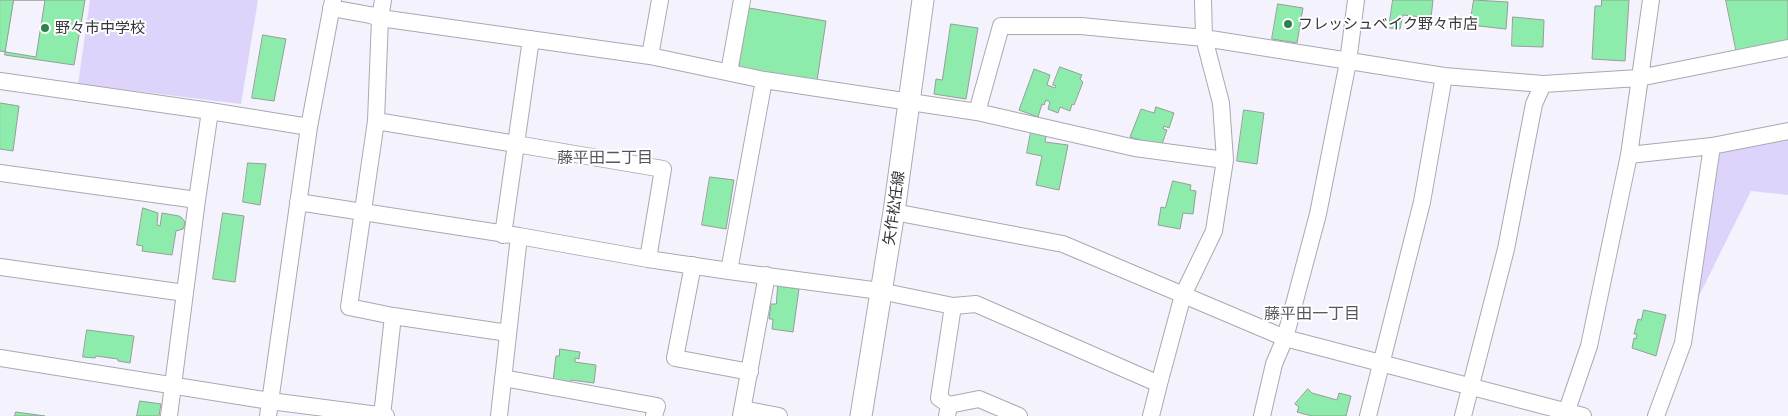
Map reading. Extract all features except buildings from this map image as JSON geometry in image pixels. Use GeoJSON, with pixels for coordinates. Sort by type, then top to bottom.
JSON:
{"type":"FeatureCollection","features":[{"type":"Feature","properties":{"kind":"main road","name":"矢作松任線"},"geometry":{"type":"LineString","coordinates":[[861,416],[894,212],[923,0]]}},
{"type":"Feature","properties":{"kind":"street"},"geometry":{"type":"LineString","coordinates":[[383,0],[380,18],[376,121],[349,307],[393,316],[508,333]]}},
{"type":"Feature","properties":{"kind":"street"},"geometry":{"type":"LineString","coordinates":[[650,56],[660,0]]}},
{"type":"Feature","properties":{"kind":"street"},"geometry":{"type":"LineString","coordinates":[[729,72],[742,0]]}},
{"type":"Feature","properties":{"kind":"street"},"geometry":{"type":"LineString","coordinates":[[1151,416],[1183,295],[1214,231],[1225,160],[1221,103],[1204,38],[1203,0]]}},
{"type":"Feature","properties":{"kind":"street"},"geometry":{"type":"LineString","coordinates":[[1262,416],[1274,364],[1285,338],[1318,214],[1348,62],[1356,0]]}},
{"type":"Feature","properties":{"kind":"street"},"geometry":{"type":"LineString","coordinates":[[894,212],[1063,244],[1285,338],[1572,414],[1589,346],[1629,155],[1651,0]]}},
{"type":"Feature","properties":{"kind":"street"},"geometry":{"type":"LineString","coordinates":[[269,408],[308,126],[332,4],[380,18],[650,56],[764,80],[977,112],[1135,148],[1225,160]]}},
{"type":"Feature","properties":{"kind":"street"},"geometry":{"type":"LineString","coordinates":[[977,112],[1001,26],[1081,26],[1204,38],[1444,76],[1543,84],[1639,78],[1788,48]]}},
{"type":"Feature","properties":{"kind":"street"},"geometry":{"type":"LineString","coordinates":[[499,416],[508,333],[516,144],[531,39]]}},
{"type":"Feature","properties":{"kind":"street"},"geometry":{"type":"LineString","coordinates":[[1368,416],[1422,202],[1444,76]]}},
{"type":"Feature","properties":{"kind":"street"},"geometry":{"type":"LineString","coordinates":[[729,270],[764,80]]}},
{"type":"Feature","properties":{"kind":"street"},"geometry":{"type":"LineString","coordinates":[[0,81],[308,126]]}},
{"type":"Feature","properties":{"kind":"street"},"geometry":{"type":"LineString","coordinates":[[1463,416],[1506,248],[1534,104],[1543,84]]}},
{"type":"Feature","properties":{"kind":"street"},"geometry":{"type":"LineString","coordinates":[[169,416],[210,111]]}},
{"type":"Feature","properties":{"kind":"street"},"geometry":{"type":"LineString","coordinates":[[376,121],[663,169],[648,259]]}},
{"type":"Feature","properties":{"kind":"street"},"geometry":{"type":"LineString","coordinates":[[1629,155],[1712,146],[1788,131]]}},
{"type":"Feature","properties":{"kind":"street"},"geometry":{"type":"LineString","coordinates":[[1656,416],[1683,343],[1712,146]]}},
{"type":"Feature","properties":{"kind":"street"},"geometry":{"type":"LineString","coordinates":[[0,173],[197,200]]}},
{"type":"Feature","properties":{"kind":"street"},"geometry":{"type":"LineString","coordinates":[[298,202],[511,235],[648,259],[880,291],[953,306],[976,304],[1159,384]]}},
{"type":"Feature","properties":{"kind":"street"},"geometry":{"type":"LineString","coordinates":[[693,265],[675,358],[750,372]]}},
{"type":"Feature","properties":{"kind":"street"},"geometry":{"type":"LineString","coordinates":[[0,267],[185,293]]}},
{"type":"Feature","properties":{"kind":"street"},"geometry":{"type":"LineString","coordinates":[[767,275],[742,412],[779,416]]}},
{"type":"Feature","properties":{"kind":"street"},"geometry":{"type":"LineString","coordinates":[[953,306],[939,398],[948,411],[979,399],[1019,416]]}},
{"type":"Feature","properties":{"kind":"street"},"geometry":{"type":"LineString","coordinates":[[0,358],[174,386],[269,408],[383,416],[393,316]]}},
{"type":"Feature","properties":{"kind":"street"},"geometry":{"type":"LineString","coordinates":[[503,378],[656,406],[654,416]]}},
{"type":"Feature","properties":{"kind":"shaded area"},"geometry":{"type":"Polygon","coordinates":[[[90,0],[258,0],[241,104],[78,84],[90,0]]]}},
{"type":"Feature","properties":{"kind":"shaded area"},"geometry":{"type":"Polygon","coordinates":[[[1788,138],[1788,195],[1751,191],[1693,308],[1716,151],[1788,138]]]}},
{"type":"Feature","properties":{"kind":"place","name":"フレッシュベイク野々市店"},"geometry":{"type":"Point","coordinates":[1288,24]}},
{"type":"Feature","properties":{"kind":"place","name":"野々市中学校"},"geometry":{"type":"Point","coordinates":[45,28]}},
{"type":"Feature","properties":{"kind":"district","name":"藤平田二丁目"},"geometry":{"type":"Point","coordinates":[605,158]}},
{"type":"Feature","properties":{"kind":"district","name":"藤平田一丁目"},"geometry":{"type":"Point","coordinates":[1312,314]}}]}
